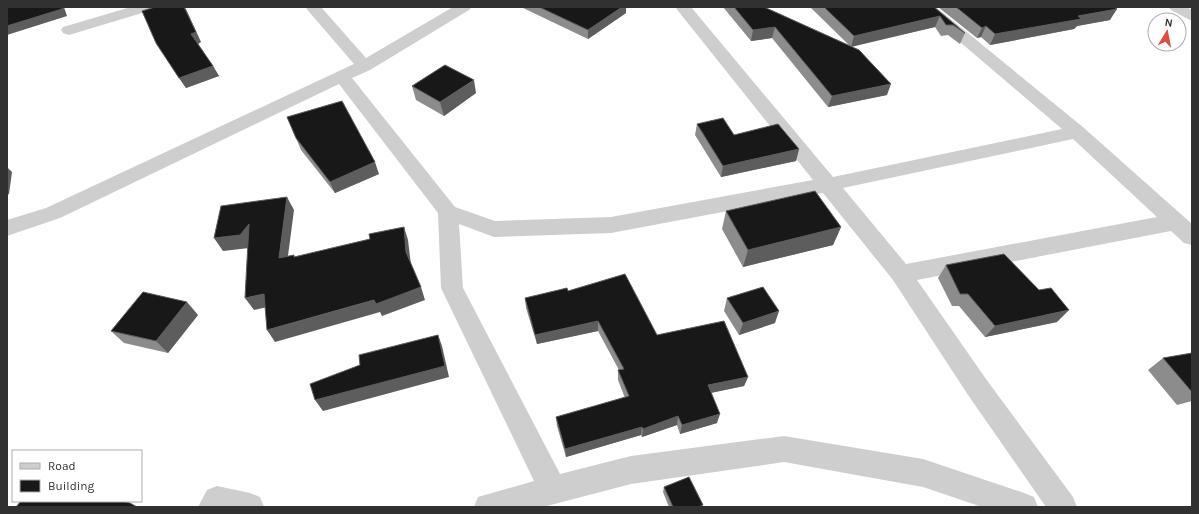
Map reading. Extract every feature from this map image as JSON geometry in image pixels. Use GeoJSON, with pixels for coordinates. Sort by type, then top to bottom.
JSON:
{"type":"FeatureCollection","features":[{"type":"Feature","properties":{"kind":"street"},"geometry":{"type":"LineString","coordinates":[[69,30],[147,7]]}},
{"type":"Feature","properties":{"kind":"street"},"geometry":{"type":"LineString","coordinates":[[313,7],[364,66]]}},
{"type":"Feature","properties":{"kind":"street"},"geometry":{"type":"LineString","coordinates":[[7,228],[53,213],[342,77],[364,66],[464,7]]}},
{"type":"Feature","properties":{"kind":"street"},"geometry":{"type":"LineString","coordinates":[[683,7],[901,274],[977,387],[1063,507]]}},
{"type":"Feature","properties":{"kind":"street"},"geometry":{"type":"LineString","coordinates":[[927,7],[1077,132],[1192,237]]}},
{"type":"Feature","properties":{"kind":"street"},"geometry":{"type":"LineString","coordinates":[[1176,7],[1192,16]]}},
{"type":"Feature","properties":{"kind":"street"},"geometry":{"type":"LineString","coordinates":[[342,77],[448,212],[494,229],[611,225],[826,184],[1077,132]]}},
{"type":"Feature","properties":{"kind":"street"},"geometry":{"type":"LineString","coordinates":[[448,212],[452,288],[553,490]]}},
{"type":"Feature","properties":{"kind":"street"},"geometry":{"type":"LineString","coordinates":[[901,274],[1175,222]]}},
{"type":"Feature","properties":{"kind":"street"},"geometry":{"type":"LineString","coordinates":[[488,507],[631,470],[784,449],[923,473],[1024,507]]}},
{"type":"Feature","properties":{"kind":"street"},"geometry":{"type":"LineString","coordinates":[[212,507],[217,500],[250,507]]}},
{"type":"Feature","properties":{"kind":"building"},"geometry":{"type":"Polygon","coordinates":[[[7,7],[62,7],[62,9],[7,26],[7,7]]]}},
{"type":"Feature","properties":{"kind":"building"},"geometry":{"type":"Polygon","coordinates":[[[155,7],[184,7],[196,32],[191,34],[213,66],[179,78],[156,43],[142,11],[155,7]]]}},
{"type":"Feature","properties":{"kind":"building"},"geometry":{"type":"Polygon","coordinates":[[[539,7],[622,7],[588,30],[539,7]]]}},
{"type":"Feature","properties":{"kind":"building"},"geometry":{"type":"Polygon","coordinates":[[[734,7],[764,7],[859,50],[891,84],[832,96],[775,27],[753,30],[734,7]]]}},
{"type":"Feature","properties":{"kind":"building"},"geometry":{"type":"Polygon","coordinates":[[[824,7],[934,7],[965,33],[953,25],[946,25],[940,16],[854,36],[824,7]]]}},
{"type":"Feature","properties":{"kind":"building"},"geometry":{"type":"Polygon","coordinates":[[[956,7],[1114,7],[1117,9],[1078,16],[1081,19],[995,34],[986,26],[982,28],[956,7]]]}},
{"type":"Feature","properties":{"kind":"building"},"geometry":{"type":"Polygon","coordinates":[[[445,65],[474,80],[440,102],[412,86],[445,65]]]}},
{"type":"Feature","properties":{"kind":"building"},"geometry":{"type":"Polygon","coordinates":[[[342,101],[375,162],[330,182],[296,138],[287,117],[342,101]]]}},
{"type":"Feature","properties":{"kind":"building"},"geometry":{"type":"Polygon","coordinates":[[[723,118],[734,135],[778,124],[799,149],[723,166],[697,124],[723,118]]]}},
{"type":"Feature","properties":{"kind":"building"},"geometry":{"type":"Polygon","coordinates":[[[815,191],[841,227],[748,250],[726,211],[815,191]]]}},
{"type":"Feature","properties":{"kind":"building"},"geometry":{"type":"Polygon","coordinates":[[[287,197],[279,258],[294,255],[294,257],[370,239],[369,234],[404,227],[406,252],[421,287],[376,304],[374,300],[267,330],[264,294],[245,298],[249,224],[240,235],[214,238],[221,206],[287,197]]]}},
{"type":"Feature","properties":{"kind":"building"},"geometry":{"type":"Polygon","coordinates":[[[1004,254],[1039,290],[1051,288],[1069,310],[995,326],[968,294],[960,294],[946,265],[1004,254]]]}},
{"type":"Feature","properties":{"kind":"building"},"geometry":{"type":"Polygon","coordinates":[[[625,274],[657,335],[724,321],[748,377],[708,385],[720,414],[682,425],[678,416],[643,429],[642,427],[565,449],[556,417],[629,396],[618,370],[624,369],[598,321],[535,335],[525,298],[567,288],[568,291],[625,274]]]}},
{"type":"Feature","properties":{"kind":"building"},"geometry":{"type":"Polygon","coordinates":[[[763,287],[779,311],[743,323],[727,298],[763,287]]]}},
{"type":"Feature","properties":{"kind":"building"},"geometry":{"type":"Polygon","coordinates":[[[143,292],[187,302],[156,341],[111,331],[143,292]]]}},
{"type":"Feature","properties":{"kind":"building"},"geometry":{"type":"Polygon","coordinates":[[[438,335],[445,366],[315,400],[310,384],[360,365],[359,355],[438,335]]]}},
{"type":"Feature","properties":{"kind":"building"},"geometry":{"type":"Polygon","coordinates":[[[1192,353],[1192,392],[1163,358],[1192,353]]]}},
{"type":"Feature","properties":{"kind":"building"},"geometry":{"type":"Polygon","coordinates":[[[689,477],[703,505],[698,507],[673,507],[664,487],[689,477]]]}},
{"type":"Feature","properties":{"kind":"building"},"geometry":{"type":"Polygon","coordinates":[[[20,502],[126,502],[137,507],[16,507],[20,502]]]}}]}
